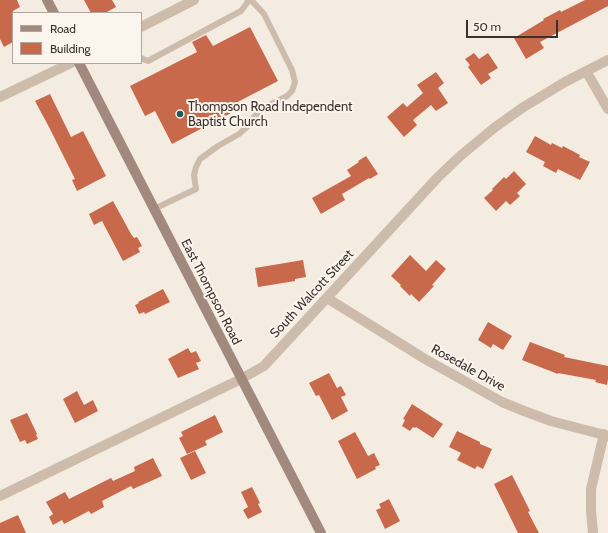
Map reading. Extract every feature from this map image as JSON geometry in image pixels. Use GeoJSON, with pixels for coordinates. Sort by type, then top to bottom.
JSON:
{"type":"FeatureCollection","features":[{"type":"Feature","properties":{"kind":"main road"},"geometry":{"type":"LineString","coordinates":[[47,0],[53,12]]}},
{"type":"Feature","properties":{"kind":"main road","name":"East Thompson Road"},"geometry":{"type":"LineString","coordinates":[[80,64],[320,533]]}},
{"type":"Feature","properties":{"kind":"street"},"geometry":{"type":"LineString","coordinates":[[142,26],[194,0]]}},
{"type":"Feature","properties":{"kind":"street","name":"South Walcott Street"},"geometry":{"type":"LineString","coordinates":[[0,496],[241,379],[264,366],[439,176],[459,157],[494,128],[522,108],[553,89],[608,60]]}},
{"type":"Feature","properties":{"kind":"street"},"geometry":{"type":"LineString","coordinates":[[0,97],[69,64]]}},
{"type":"Feature","properties":{"kind":"street"},"geometry":{"type":"LineString","coordinates":[[586,71],[608,109]]}},
{"type":"Feature","properties":{"kind":"street","name":"Rosedale Drive"},"geometry":{"type":"LineString","coordinates":[[327,298],[425,359],[502,402],[551,421],[606,435]]}},
{"type":"Feature","properties":{"kind":"street"},"geometry":{"type":"LineString","coordinates":[[593,533],[591,489],[606,435]]}},
{"type":"Feature","properties":{"kind":"lane"},"geometry":{"type":"LineString","coordinates":[[142,58],[148,61],[241,11],[248,0]]}},
{"type":"Feature","properties":{"kind":"lane"},"geometry":{"type":"LineString","coordinates":[[154,209],[196,189],[194,175],[200,159],[218,146],[239,134],[248,126],[262,109],[287,96],[292,91],[295,82],[292,70],[264,14],[251,0]]}},
{"type":"Feature","properties":{"kind":"building"},"geometry":{"type":"Polygon","coordinates":[[[0,0],[17,0],[20,7],[12,12],[12,43],[4,47],[0,39],[0,0]]]}},
{"type":"Feature","properties":{"kind":"building"},"geometry":{"type":"Polygon","coordinates":[[[84,0],[112,0],[116,7],[107,12],[90,12],[84,0]]]}},
{"type":"Feature","properties":{"kind":"building"},"geometry":{"type":"Polygon","coordinates":[[[585,0],[608,0],[608,6],[540,42],[544,48],[526,59],[514,38],[544,20],[543,19],[585,0]]]}},
{"type":"Feature","properties":{"kind":"building"},"geometry":{"type":"Polygon","coordinates":[[[250,27],[278,81],[228,107],[231,113],[172,144],[155,111],[145,116],[130,86],[197,52],[192,42],[206,35],[213,46],[250,27]]]}},
{"type":"Feature","properties":{"kind":"building"},"geometry":{"type":"Polygon","coordinates":[[[474,53],[479,59],[488,53],[498,68],[488,74],[491,78],[481,85],[468,67],[470,65],[465,59],[474,53]]]}},
{"type":"Feature","properties":{"kind":"building"},"geometry":{"type":"Polygon","coordinates":[[[436,72],[444,83],[438,88],[448,103],[436,111],[431,105],[413,120],[417,125],[404,137],[387,117],[403,103],[407,107],[423,93],[417,85],[436,72]]]}},
{"type":"Feature","properties":{"kind":"building"},"geometry":{"type":"Polygon","coordinates":[[[50,94],[71,137],[83,131],[106,176],[77,191],[72,180],[75,179],[35,101],[50,94]]]}},
{"type":"Feature","properties":{"kind":"building"},"geometry":{"type":"Polygon","coordinates":[[[535,136],[551,145],[552,143],[562,148],[563,146],[580,155],[579,157],[590,162],[580,180],[558,169],[556,173],[543,166],[545,162],[526,152],[535,136]]]}},
{"type":"Feature","properties":{"kind":"building"},"geometry":{"type":"Polygon","coordinates":[[[366,156],[378,174],[342,194],[345,200],[321,214],[312,198],[351,176],[347,170],[366,156]]]}},
{"type":"Feature","properties":{"kind":"building"},"geometry":{"type":"Polygon","coordinates":[[[514,171],[526,184],[517,193],[520,196],[510,205],[506,201],[496,211],[484,198],[504,177],[506,179],[514,171]]]}},
{"type":"Feature","properties":{"kind":"building"},"geometry":{"type":"Polygon","coordinates":[[[113,201],[131,234],[134,238],[137,237],[142,246],[138,248],[140,252],[123,261],[102,221],[94,225],[89,214],[113,201]]]}},
{"type":"Feature","properties":{"kind":"building"},"geometry":{"type":"Polygon","coordinates":[[[410,255],[426,271],[436,260],[446,269],[432,285],[434,286],[419,302],[411,294],[410,296],[391,276],[410,255]]]}},
{"type":"Feature","properties":{"kind":"building"},"geometry":{"type":"Polygon","coordinates":[[[303,260],[306,277],[295,279],[295,281],[258,287],[255,268],[303,260]]]}},
{"type":"Feature","properties":{"kind":"building"},"geometry":{"type":"Polygon","coordinates":[[[163,289],[170,302],[145,314],[144,312],[139,314],[135,305],[163,289]]]}},
{"type":"Feature","properties":{"kind":"building"},"geometry":{"type":"Polygon","coordinates":[[[488,322],[512,336],[503,350],[493,344],[491,348],[478,340],[488,322]]]}},
{"type":"Feature","properties":{"kind":"building"},"geometry":{"type":"Polygon","coordinates":[[[530,342],[565,355],[564,357],[608,366],[607,385],[595,382],[596,380],[558,374],[522,360],[530,342]]]}},
{"type":"Feature","properties":{"kind":"building"},"geometry":{"type":"Polygon","coordinates":[[[188,348],[191,353],[196,351],[201,361],[196,363],[199,369],[178,378],[168,359],[188,348]]]}},
{"type":"Feature","properties":{"kind":"building"},"geometry":{"type":"Polygon","coordinates":[[[329,373],[337,388],[341,386],[346,395],[341,397],[348,411],[332,420],[319,395],[316,396],[309,383],[329,373]]]}},
{"type":"Feature","properties":{"kind":"building"},"geometry":{"type":"Polygon","coordinates":[[[77,391],[84,405],[93,400],[98,411],[75,423],[63,399],[77,391]]]}},
{"type":"Feature","properties":{"kind":"building"},"geometry":{"type":"Polygon","coordinates":[[[412,404],[443,424],[433,438],[416,427],[413,427],[410,431],[402,426],[405,420],[403,419],[412,404]]]}},
{"type":"Feature","properties":{"kind":"building"},"geometry":{"type":"Polygon","coordinates":[[[27,413],[38,439],[27,444],[25,440],[20,442],[10,420],[27,413]]]}},
{"type":"Feature","properties":{"kind":"building"},"geometry":{"type":"Polygon","coordinates":[[[215,415],[223,432],[205,441],[207,445],[187,454],[179,438],[183,436],[181,432],[215,415]]]}},
{"type":"Feature","properties":{"kind":"building"},"geometry":{"type":"Polygon","coordinates":[[[457,431],[492,449],[483,469],[477,466],[475,469],[457,460],[461,453],[449,447],[457,431]]]}},
{"type":"Feature","properties":{"kind":"building"},"geometry":{"type":"Polygon","coordinates":[[[355,432],[368,456],[374,453],[380,465],[375,467],[376,469],[357,479],[338,441],[355,432]]]}},
{"type":"Feature","properties":{"kind":"building"},"geometry":{"type":"Polygon","coordinates":[[[195,451],[206,473],[191,480],[180,458],[195,451]]]}},
{"type":"Feature","properties":{"kind":"building"},"geometry":{"type":"Polygon","coordinates":[[[153,458],[162,476],[133,489],[131,486],[102,501],[104,507],[91,514],[89,511],[64,524],[62,520],[53,525],[49,517],[53,514],[46,502],[65,492],[69,499],[111,478],[113,481],[135,471],[134,467],[153,458]]]}},
{"type":"Feature","properties":{"kind":"building"},"geometry":{"type":"Polygon","coordinates":[[[512,475],[539,533],[518,533],[494,484],[512,475]]]}},
{"type":"Feature","properties":{"kind":"building"},"geometry":{"type":"Polygon","coordinates":[[[252,487],[260,503],[258,504],[262,512],[248,519],[243,510],[248,507],[241,492],[252,487]]]}},
{"type":"Feature","properties":{"kind":"building"},"geometry":{"type":"Polygon","coordinates":[[[389,499],[400,521],[385,529],[376,510],[381,508],[379,504],[389,499]]]}},
{"type":"Feature","properties":{"kind":"building"},"geometry":{"type":"Polygon","coordinates":[[[18,515],[26,533],[0,533],[0,523],[18,515]]]}},
{"type":"Feature","properties":{"kind":"place","name":"Thompson Road Independent Baptist Church"},"geometry":{"type":"Point","coordinates":[180,114]}}]}
